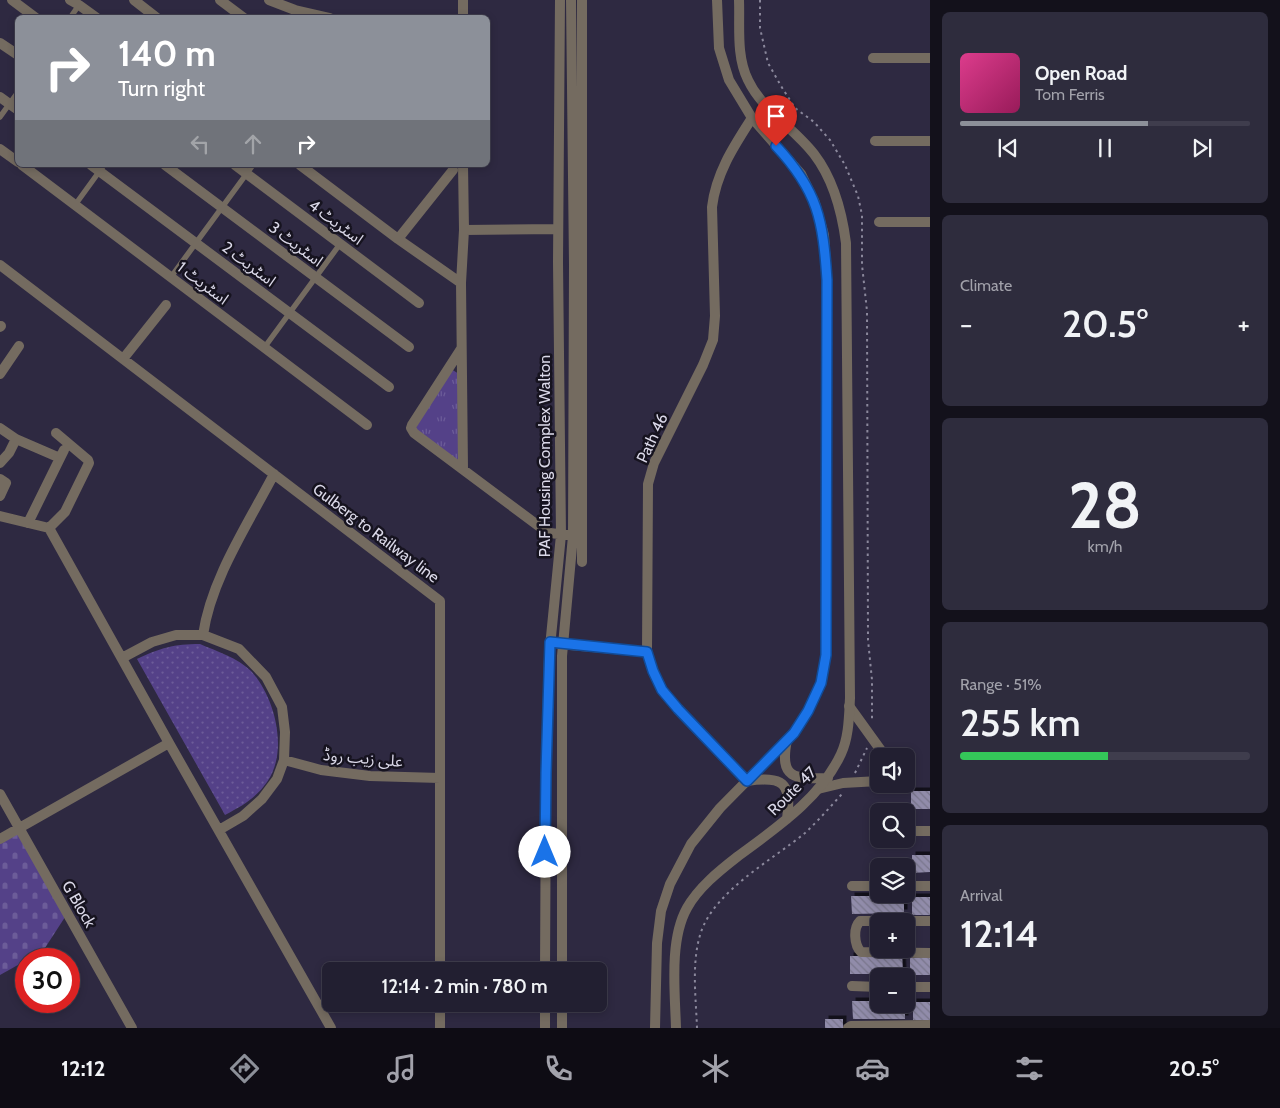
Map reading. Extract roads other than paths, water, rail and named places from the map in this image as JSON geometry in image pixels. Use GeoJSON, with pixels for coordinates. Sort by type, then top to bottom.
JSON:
{"type":"FeatureCollection","features":[{"type":"Feature","properties":{"kind":"street"},"geometry":{"type":"LineString","coordinates":[[12,0],[32,15]]}},
{"type":"Feature","properties":{"kind":"street"},"geometry":{"type":"LineString","coordinates":[[134,0],[153,15]]}},
{"type":"Feature","properties":{"kind":"street"},"geometry":{"type":"LineString","coordinates":[[220,0],[240,15]]}},
{"type":"Feature","properties":{"kind":"street"},"geometry":{"type":"LineString","coordinates":[[268,0],[295,10],[317,15]]}},
{"type":"Feature","properties":{"kind":"street"},"geometry":{"type":"LineString","coordinates":[[463,0],[463,15]]}},
{"type":"Feature","properties":{"kind":"street","name":"PAF Housing Complex Walton"},"geometry":{"type":"LineString","coordinates":[[545,962],[546,773],[550,642],[561,535],[558,229],[560,0]]}},
{"type":"Feature","properties":{"kind":"street","name":"PAF Housing Complex Walton"},"geometry":{"type":"LineString","coordinates":[[562,962],[563,644],[578,536],[571,0]]}},
{"type":"Feature","properties":{"kind":"street"},"geometry":{"type":"LineString","coordinates":[[582,0],[578,536],[582,562]]}},
{"type":"Feature","properties":{"kind":"street"},"geometry":{"type":"LineString","coordinates":[[655,1028],[657,942],[661,911],[670,884],[691,844],[720,808],[794,733],[808,711],[821,683],[826,655],[827,280],[824,235],[815,203],[801,174],[752,118],[729,80],[719,48],[717,0]]}},
{"type":"Feature","properties":{"kind":"street","name":"Route 47"},"geometry":{"type":"LineString","coordinates":[[676,1028],[675,945],[686,909],[716,873],[787,820],[828,778],[842,752],[848,724],[846,243],[843,219],[835,194],[814,154],[760,98],[748,80],[741,55],[740,0]]}},
{"type":"Feature","properties":{"kind":"street"},"geometry":{"type":"LineString","coordinates":[[74,2],[93,15]]}},
{"type":"Feature","properties":{"kind":"street"},"geometry":{"type":"LineString","coordinates":[[0,43],[15,53]]}},
{"type":"Feature","properties":{"kind":"street"},"geometry":{"type":"LineString","coordinates":[[873,58],[930,58]]}},
{"type":"Feature","properties":{"kind":"street"},"geometry":{"type":"LineString","coordinates":[[0,97],[13,107]]}},
{"type":"Feature","properties":{"kind":"street","name":"Path 46"},"geometry":{"type":"LineString","coordinates":[[747,781],[678,709],[662,690],[653,671],[647,652],[648,484],[654,463],[703,365],[713,340],[715,316],[712,207],[714,191],[730,153],[752,118]]}},
{"type":"Feature","properties":{"kind":"street"},"geometry":{"type":"LineString","coordinates":[[876,141],[930,141]]}},
{"type":"Feature","properties":{"kind":"street"},"geometry":{"type":"LineString","coordinates":[[0,149],[15,160]]}},
{"type":"Feature","properties":{"kind":"street","name":"اسٹریٹ 1"},"geometry":{"type":"LineString","coordinates":[[25,167],[367,425]]}},
{"type":"Feature","properties":{"kind":"street","name":"اسٹریٹ 2"},"geometry":{"type":"LineString","coordinates":[[98,167],[196,243],[389,387]]}},
{"type":"Feature","properties":{"kind":"street","name":"اسٹریٹ 3"},"geometry":{"type":"LineString","coordinates":[[168,167],[408,347]]}},
{"type":"Feature","properties":{"kind":"street","name":"اسٹریٹ 4"},"geometry":{"type":"LineString","coordinates":[[237,167],[419,303]]}},
{"type":"Feature","properties":{"kind":"street"},"geometry":{"type":"LineString","coordinates":[[303,167],[398,239],[461,283]]}},
{"type":"Feature","properties":{"kind":"street"},"geometry":{"type":"LineString","coordinates":[[398,239],[456,168]]}},
{"type":"Feature","properties":{"kind":"street"},"geometry":{"type":"LineString","coordinates":[[456,168],[464,230],[461,283],[463,469]]}},
{"type":"Feature","properties":{"kind":"street"},"geometry":{"type":"LineString","coordinates":[[879,222],[930,222]]}},
{"type":"Feature","properties":{"kind":"street"},"geometry":{"type":"LineString","coordinates":[[464,230],[558,229]]}},
{"type":"Feature","properties":{"kind":"street","name":"Gulberg to Railway line"},"geometry":{"type":"LineString","coordinates":[[0,265],[440,601],[440,962]]}},
{"type":"Feature","properties":{"kind":"street"},"geometry":{"type":"LineString","coordinates":[[123,359],[166,305]]}},
{"type":"Feature","properties":{"kind":"street"},"geometry":{"type":"LineString","coordinates":[[0,374],[19,346]]}},
{"type":"Feature","properties":{"kind":"street"},"geometry":{"type":"LineString","coordinates":[[461,348],[411,428],[414,434],[544,530],[561,535],[578,536]]}},
{"type":"Feature","properties":{"kind":"street"},"geometry":{"type":"LineString","coordinates":[[0,428],[16,438],[62,454],[28,523]]}},
{"type":"Feature","properties":{"kind":"street"},"geometry":{"type":"LineString","coordinates":[[48,528],[65,512],[89,463],[88,460],[56,433]]}},
{"type":"Feature","properties":{"kind":"street"},"geometry":{"type":"LineString","coordinates":[[0,463],[9,452],[16,438]]}},
{"type":"Feature","properties":{"kind":"street"},"geometry":{"type":"LineString","coordinates":[[203,635],[206,616],[220,580],[236,545],[274,474]]}},
{"type":"Feature","properties":{"kind":"street"},"geometry":{"type":"LineString","coordinates":[[0,479],[6,483],[0,496]]}},
{"type":"Feature","properties":{"kind":"street"},"geometry":{"type":"LineString","coordinates":[[0,516],[48,528],[331,1028]]}},
{"type":"Feature","properties":{"kind":"street"},"geometry":{"type":"LineString","coordinates":[[122,658],[152,642],[168,637],[176,635],[203,635],[239,649],[266,678],[282,707],[286,732],[284,760],[277,779],[262,799],[243,816],[219,830]]}},
{"type":"Feature","properties":{"kind":"street"},"geometry":{"type":"LineString","coordinates":[[550,642],[647,652]]}},
{"type":"Feature","properties":{"kind":"street"},"geometry":{"type":"LineString","coordinates":[[849,706],[879,748]]}},
{"type":"Feature","properties":{"kind":"street"},"geometry":{"type":"LineString","coordinates":[[787,740],[784,764],[790,773],[797,777],[828,778]]}},
{"type":"Feature","properties":{"kind":"street"},"geometry":{"type":"LineString","coordinates":[[0,839],[169,743]]}},
{"type":"Feature","properties":{"kind":"street","name":"علی زیب روڈ"},"geometry":{"type":"LineString","coordinates":[[284,760],[321,770],[370,776],[440,778]]}},
{"type":"Feature","properties":{"kind":"street"},"geometry":{"type":"LineString","coordinates":[[747,781],[774,780],[783,785],[789,795],[787,820]]}},
{"type":"Feature","properties":{"kind":"street"},"geometry":{"type":"LineString","coordinates":[[818,789],[843,783],[870,782]]}},
{"type":"Feature","properties":{"kind":"street","name":"G Block"},"geometry":{"type":"LineString","coordinates":[[0,794],[132,1028]]}},
{"type":"Feature","properties":{"kind":"street"},"geometry":{"type":"LineString","coordinates":[[915,832],[930,831]]}},
{"type":"Feature","properties":{"kind":"street"},"geometry":{"type":"LineString","coordinates":[[852,886],[870,886]]}},
{"type":"Feature","properties":{"kind":"street"},"geometry":{"type":"LineString","coordinates":[[915,886],[930,886]]}},
{"type":"Feature","properties":{"kind":"street"},"geometry":{"type":"LineString","coordinates":[[930,921],[860,921],[857,924],[855,936],[858,949],[861,952],[930,953]]}},
{"type":"Feature","properties":{"kind":"street"},"geometry":{"type":"LineString","coordinates":[[852,986],[870,987]]}},
{"type":"Feature","properties":{"kind":"street"},"geometry":{"type":"LineString","coordinates":[[915,987],[930,987]]}},
{"type":"Feature","properties":{"kind":"street"},"geometry":{"type":"LineString","coordinates":[[440,1012],[440,1028]]}},
{"type":"Feature","properties":{"kind":"street"},"geometry":{"type":"LineString","coordinates":[[544,1028],[545,1012]]}},
{"type":"Feature","properties":{"kind":"street"},"geometry":{"type":"LineString","coordinates":[[562,1012],[562,1028]]}},
{"type":"Feature","properties":{"kind":"street"},"geometry":{"type":"LineString","coordinates":[[848,1028],[851,1026],[930,1025]]}},
{"type":"Feature","properties":{"kind":"lane"},"geometry":{"type":"LineString","coordinates":[[71,15],[74,2]]}},
{"type":"Feature","properties":{"kind":"lane"},"geometry":{"type":"LineString","coordinates":[[0,117],[13,107]]}},
{"type":"Feature","properties":{"kind":"lane"},"geometry":{"type":"LineString","coordinates":[[75,205],[98,167]]}},
{"type":"Feature","properties":{"kind":"lane"},"geometry":{"type":"LineString","coordinates":[[171,278],[251,167]]}},
{"type":"Feature","properties":{"kind":"lane"},"geometry":{"type":"LineString","coordinates":[[264,348],[340,244]]}}]}
